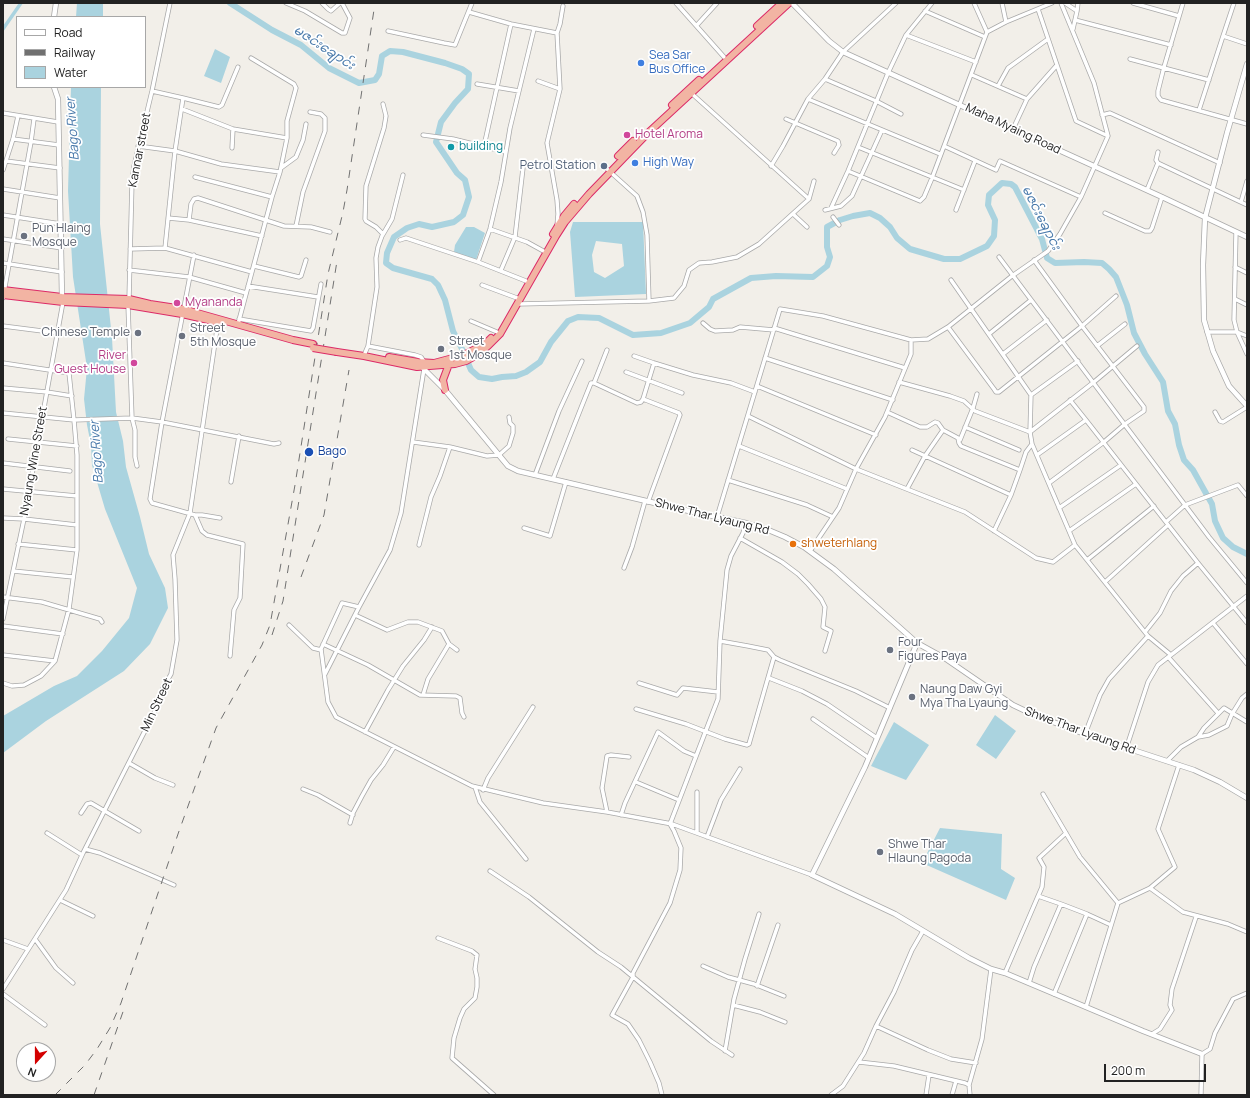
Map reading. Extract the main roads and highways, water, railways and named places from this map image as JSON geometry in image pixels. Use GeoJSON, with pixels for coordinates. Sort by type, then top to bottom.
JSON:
{"type":"FeatureCollection","features":[{"type":"Feature","properties":{"kind":"highway"},"geometry":{"type":"LineString","coordinates":[[689,91],[782,3]]}},
{"type":"Feature","properties":{"kind":"highway"},"geometry":{"type":"LineString","coordinates":[[476,353],[496,332],[517,301],[526,281],[565,222],[609,170],[623,150],[790,3]]}},
{"type":"Feature","properties":{"kind":"highway"},"geometry":{"type":"LineString","coordinates":[[3,294],[150,304],[218,320],[292,344],[338,350],[423,366],[449,364],[476,353],[488,346],[500,334],[557,228],[571,208],[609,170]]}},
{"type":"Feature","properties":{"kind":"highway"},"geometry":{"type":"LineString","coordinates":[[218,320],[238,322],[313,346]]}},
{"type":"Feature","properties":{"kind":"highway"},"geometry":{"type":"LineString","coordinates":[[338,350],[365,353],[423,366],[465,358]]}},
{"type":"Feature","properties":{"kind":"highway"},"geometry":{"type":"LineString","coordinates":[[445,390],[443,380],[449,364]]}},
{"type":"Feature","properties":{"kind":"water"},"geometry":{"type":"Polygon","coordinates":[[[77,3],[103,3],[103,16],[76,16],[77,3]]]}},
{"type":"Feature","properties":{"kind":"water"},"geometry":{"type":"Polygon","coordinates":[[[215,49],[230,57],[221,83],[204,76],[215,49]]]}},
{"type":"Feature","properties":{"kind":"water","name":"Bago River"},"geometry":{"type":"Polygon","coordinates":[[[71,88],[101,88],[100,224],[112,338],[116,412],[123,441],[126,467],[149,554],[165,588],[168,608],[150,644],[124,671],[46,721],[3,753],[3,716],[54,686],[77,676],[102,651],[129,618],[137,588],[105,509],[92,465],[91,445],[84,399],[87,368],[73,277],[68,191],[71,88]]]}},
{"type":"Feature","properties":{"kind":"water"},"geometry":{"type":"Polygon","coordinates":[[[573,222],[643,222],[646,294],[575,297],[570,232],[573,222]],[[596,241],[592,255],[594,272],[605,278],[624,266],[622,244],[596,241]]]}},
{"type":"Feature","properties":{"kind":"water"},"geometry":{"type":"Polygon","coordinates":[[[466,227],[474,227],[485,233],[476,260],[454,252],[455,245],[466,227]]]}},
{"type":"Feature","properties":{"kind":"water"},"geometry":{"type":"Polygon","coordinates":[[[995,715],[1016,731],[996,759],[976,745],[995,715]]]}},
{"type":"Feature","properties":{"kind":"water"},"geometry":{"type":"Polygon","coordinates":[[[894,722],[929,745],[906,780],[871,766],[894,722]]]}},
{"type":"Feature","properties":{"kind":"water"},"geometry":{"type":"Polygon","coordinates":[[[940,828],[1002,834],[1001,869],[1015,878],[1006,900],[922,863],[940,828]]]}},
{"type":"Feature","properties":{"kind":"waterway"},"geometry":{"type":"LineString","coordinates":[[3,29],[21,3]]}},
{"type":"Feature","properties":{"kind":"waterway","name":"မဇင်းချောင်း"},"geometry":{"type":"LineString","coordinates":[[230,3],[272,30],[301,45],[329,68],[359,83],[375,80],[379,74],[382,56],[390,51],[403,52],[445,63],[462,69],[469,74],[468,89],[441,122],[436,142],[457,173],[465,180],[469,197],[463,215],[454,222],[432,227],[419,224],[407,228],[394,237],[387,253],[386,263],[393,268],[432,279],[438,285],[445,300],[453,331],[471,370],[479,377],[492,379],[516,376],[526,372],[540,362],[551,342],[568,321],[578,317],[599,318],[633,335],[661,333],[690,323],[709,307],[713,299],[751,278],[776,276],[813,277],[827,266],[830,257],[827,247],[827,227],[840,220],[853,216],[870,213],[880,218],[890,227],[897,238],[910,249],[944,259],[960,259],[987,246],[994,236],[995,220],[988,205],[989,195],[1002,183],[1011,184],[1015,187],[1042,239],[1047,258],[1055,263],[1102,263],[1116,277],[1127,305],[1134,333],[1145,354],[1163,382],[1168,411],[1175,424],[1179,445],[1184,460],[1193,470],[1212,504],[1215,521],[1223,538],[1233,547],[1247,554]]}},
{"type":"Feature","properties":{"kind":"railway"},"geometry":{"type":"LineString","coordinates":[[55,1095],[85,1065],[110,1028],[121,1003],[178,834],[216,728],[262,645],[270,625],[295,485],[328,274],[347,190],[375,3]]}},
{"type":"Feature","properties":{"kind":"railway"},"geometry":{"type":"LineString","coordinates":[[272,635],[283,601],[337,261]]}},
{"type":"Feature","properties":{"kind":"railway"},"geometry":{"type":"LineString","coordinates":[[301,577],[324,515],[349,370]]}},
{"type":"Feature","properties":{"kind":"railway"},"geometry":{"type":"LineString","coordinates":[[94,1095],[125,1006]]}},
{"type":"Feature","properties":{"kind":"place","name":"Sea Sar Bus Office"},"geometry":{"type":"Point","coordinates":[641,63]}},
{"type":"Feature","properties":{"kind":"place","name":"Hotel Aroma"},"geometry":{"type":"Point","coordinates":[627,135]}},
{"type":"Feature","properties":{"kind":"place","name":"building"},"geometry":{"type":"Point","coordinates":[451,147]}},
{"type":"Feature","properties":{"kind":"place","name":"High Way"},"geometry":{"type":"Point","coordinates":[635,163]}},
{"type":"Feature","properties":{"kind":"place","name":"Petrol Station"},"geometry":{"type":"Point","coordinates":[604,166]}},
{"type":"Feature","properties":{"kind":"place","name":"Pun Hlaing Mosque"},"geometry":{"type":"Point","coordinates":[24,236]}},
{"type":"Feature","properties":{"kind":"place","name":"Myananda"},"geometry":{"type":"Point","coordinates":[177,303]}},
{"type":"Feature","properties":{"kind":"place","name":"Chinese Temple"},"geometry":{"type":"Point","coordinates":[138,333]}},
{"type":"Feature","properties":{"kind":"place","name":"Street 5th Mosque"},"geometry":{"type":"Point","coordinates":[182,336]}},
{"type":"Feature","properties":{"kind":"place","name":"Street 1st Mosque"},"geometry":{"type":"Point","coordinates":[441,349]}},
{"type":"Feature","properties":{"kind":"place","name":"River Guest House"},"geometry":{"type":"Point","coordinates":[134,363]}},
{"type":"Feature","properties":{"kind":"place","name":"Bago"},"geometry":{"type":"Point","coordinates":[309,452]}},
{"type":"Feature","properties":{"kind":"place","name":"shweterhlang"},"geometry":{"type":"Point","coordinates":[793,544]}},
{"type":"Feature","properties":{"kind":"place","name":"Four Figures Paya"},"geometry":{"type":"Point","coordinates":[890,650]}},
{"type":"Feature","properties":{"kind":"place","name":"Naung Daw Gyi Mya Tha Lyaung"},"geometry":{"type":"Point","coordinates":[912,697]}},
{"type":"Feature","properties":{"kind":"place","name":"Shwe Thar Hlaung Pagoda"},"geometry":{"type":"Point","coordinates":[880,852]}}]}
